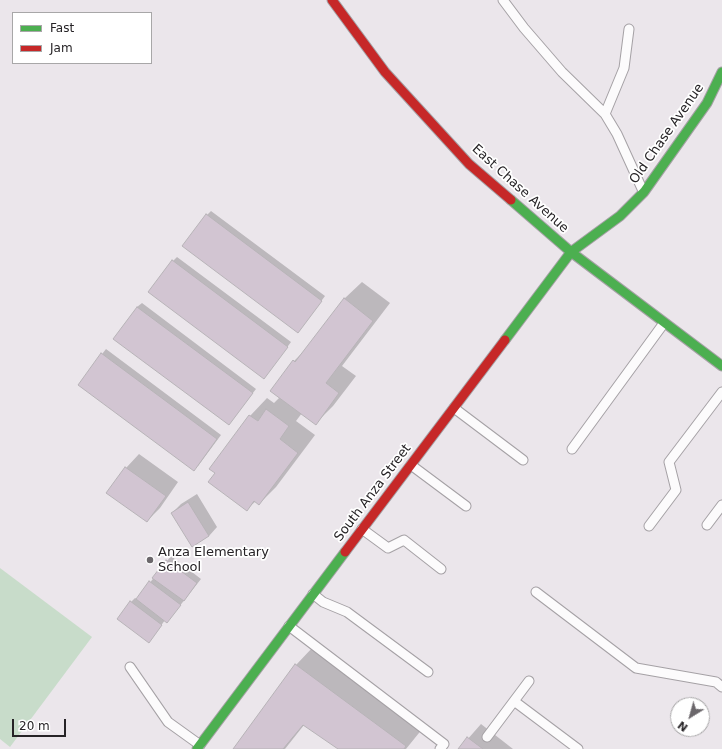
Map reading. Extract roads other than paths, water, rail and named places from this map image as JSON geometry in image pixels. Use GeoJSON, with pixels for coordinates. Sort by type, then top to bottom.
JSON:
{"type":"FeatureCollection","features":[{"type":"Feature","properties":{"kind":"street","name":"East Chase Avenue"},"geometry":{"type":"LineString","coordinates":[[332,0],[385,72],[469,164],[571,252],[722,366]]}},
{"type":"Feature","properties":{"kind":"street","name":"Old Chase Avenue"},"geometry":{"type":"LineString","coordinates":[[571,252],[620,216],[644,192],[707,103],[722,72]]}},
{"type":"Feature","properties":{"kind":"street","name":"South Anza Street"},"geometry":{"type":"LineString","coordinates":[[198,747],[571,252]]}},
{"type":"Feature","properties":{"kind":"lane"},"geometry":{"type":"LineString","coordinates":[[503,0],[524,28],[562,72],[605,114],[617,134],[644,192]]}},
{"type":"Feature","properties":{"kind":"lane"},"geometry":{"type":"LineString","coordinates":[[605,114],[624,68],[629,29]]}},
{"type":"Feature","properties":{"kind":"lane"},"geometry":{"type":"LineString","coordinates":[[572,449],[664,323]]}},
{"type":"Feature","properties":{"kind":"lane"},"geometry":{"type":"LineString","coordinates":[[650,526],[676,490],[669,462],[722,392]]}},
{"type":"Feature","properties":{"kind":"lane"},"geometry":{"type":"LineString","coordinates":[[453,408],[523,460]]}},
{"type":"Feature","properties":{"kind":"lane"},"geometry":{"type":"LineString","coordinates":[[410,465],[466,506]]}},
{"type":"Feature","properties":{"kind":"lane"},"geometry":{"type":"LineString","coordinates":[[707,525],[722,505]]}},
{"type":"Feature","properties":{"kind":"lane"},"geometry":{"type":"LineString","coordinates":[[362,529],[388,548],[404,540],[441,569]]}},
{"type":"Feature","properties":{"kind":"lane"},"geometry":{"type":"LineString","coordinates":[[536,592],[636,668],[716,682],[722,687]]}},
{"type":"Feature","properties":{"kind":"lane"},"geometry":{"type":"LineString","coordinates":[[313,594],[323,602],[347,612],[428,672]]}},
{"type":"Feature","properties":{"kind":"lane"},"geometry":{"type":"LineString","coordinates":[[289,626],[444,744],[440,749]]}},
{"type":"Feature","properties":{"kind":"lane"},"geometry":{"type":"LineString","coordinates":[[130,667],[168,722],[198,747]]}},
{"type":"Feature","properties":{"kind":"lane"},"geometry":{"type":"LineString","coordinates":[[487,737],[529,681]]}},
{"type":"Feature","properties":{"kind":"lane"},"geometry":{"type":"LineString","coordinates":[[514,701],[578,749]]}},
{"type":"Feature","properties":{"kind":"place","name":"Anza Elementary School"},"geometry":{"type":"Point","coordinates":[150,560]}}]}
